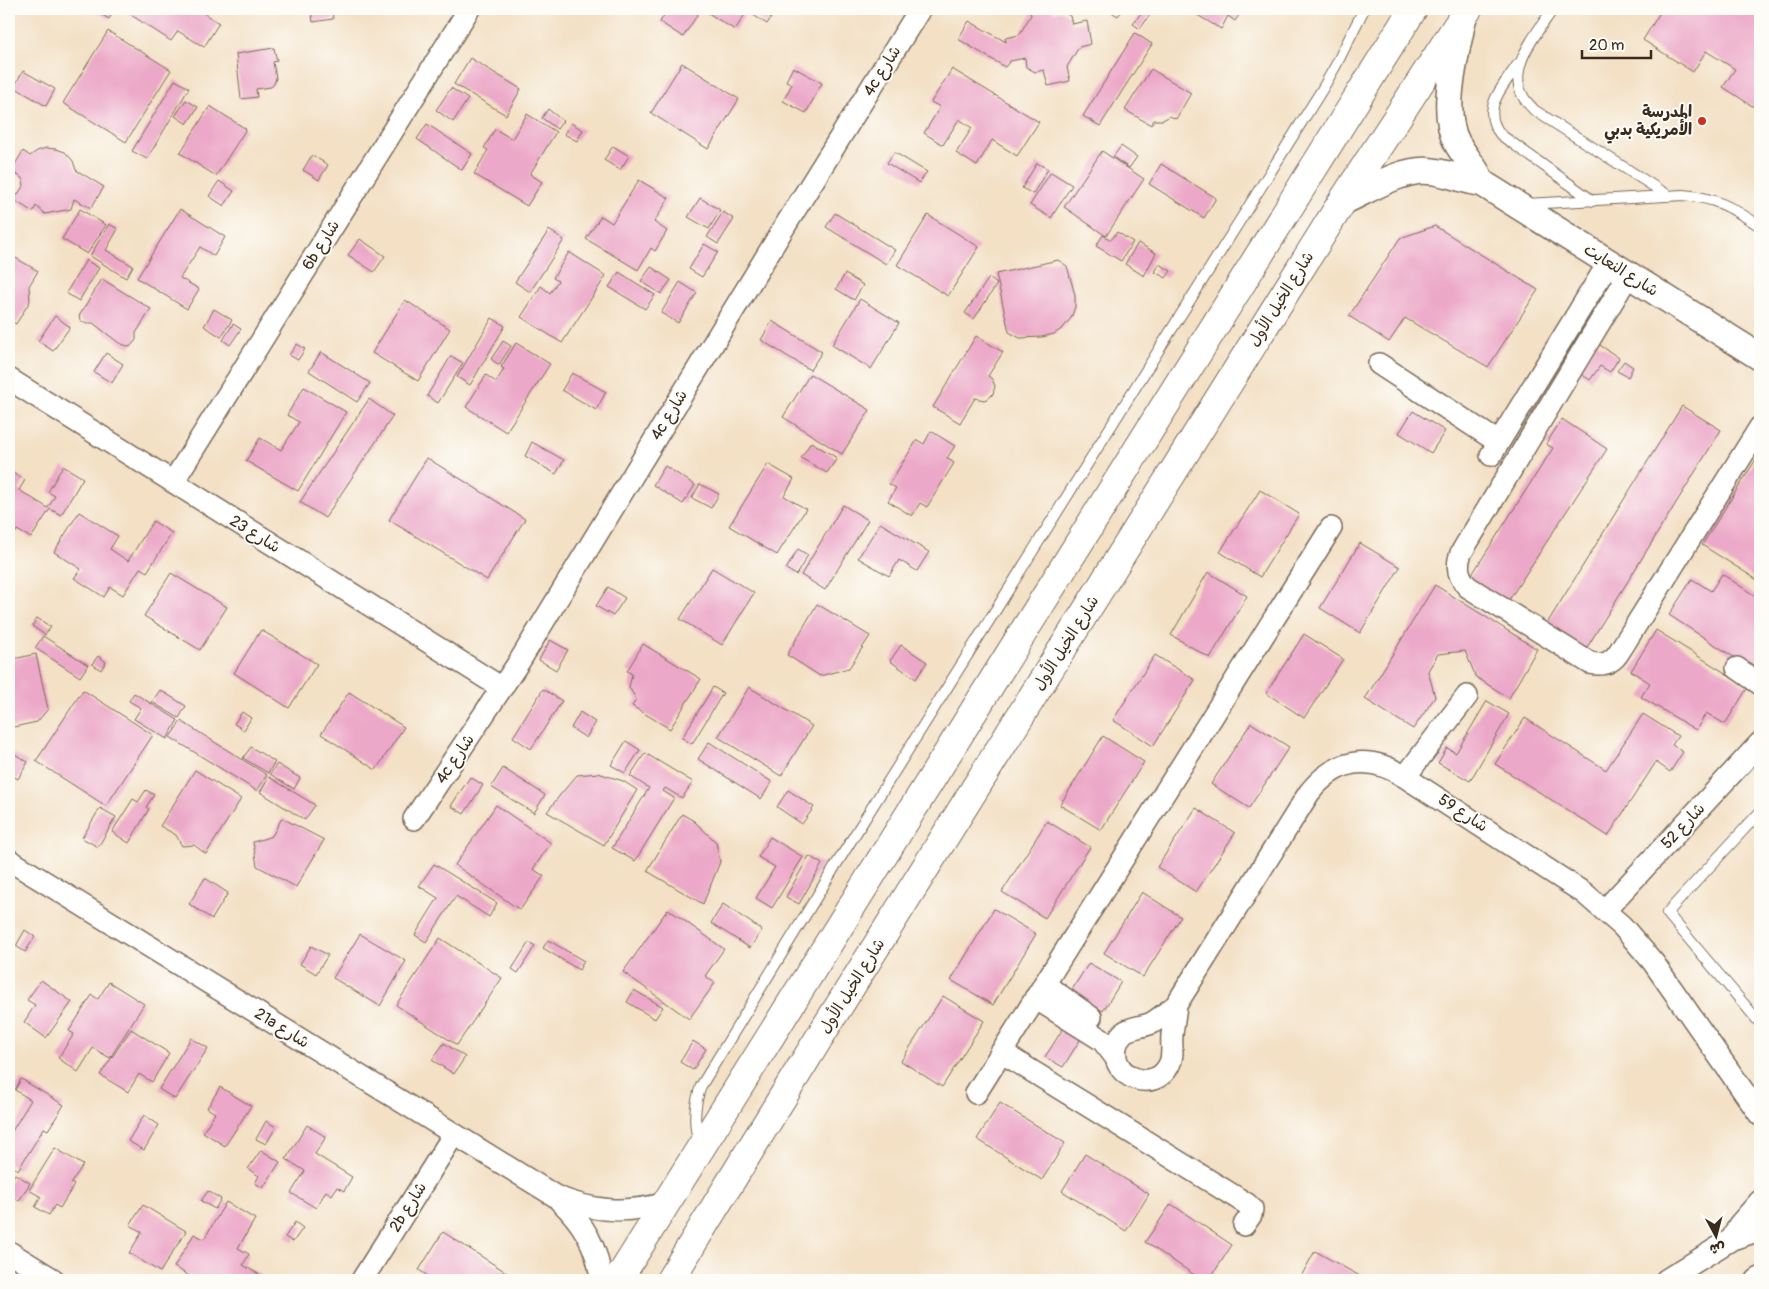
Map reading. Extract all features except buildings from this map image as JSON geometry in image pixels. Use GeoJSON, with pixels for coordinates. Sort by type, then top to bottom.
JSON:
{"type":"FeatureCollection","features":[{"type":"Feature","properties":{"kind":"main road"},"geometry":{"type":"LineString","coordinates":[[618,1280],[1413,9]]}},
{"type":"Feature","properties":{"kind":"main road","name":"شارع الخيل الأول"},"geometry":{"type":"LineString","coordinates":[[670,1280],[1342,202],[1466,13]]}},
{"type":"Feature","properties":{"kind":"main road"},"geometry":{"type":"LineString","coordinates":[[853,984],[839,980],[834,975],[832,969],[833,962],[899,851],[904,837],[906,818]]}},
{"type":"Feature","properties":{"kind":"street","name":"6b شارع"},"geometry":{"type":"LineString","coordinates":[[173,482],[469,9]]}},
{"type":"Feature","properties":{"kind":"street","name":"4c شارع"},"geometry":{"type":"LineString","coordinates":[[414,819],[502,688],[920,9]]}},
{"type":"Feature","properties":{"kind":"street","name":"شارع النعايت"},"geometry":{"type":"LineString","coordinates":[[1466,13],[1450,94],[1450,120],[1457,144],[1474,166],[1482,182]]}},
{"type":"Feature","properties":{"kind":"street","name":"شارع النعايت"},"geometry":{"type":"LineString","coordinates":[[1342,202],[1402,175],[1416,171],[1439,172],[1464,180],[1482,182],[1760,357]]}},
{"type":"Feature","properties":{"kind":"street"},"geometry":{"type":"LineString","coordinates":[[1619,268],[1461,554],[1458,568],[1462,581],[1468,587],[1590,663],[1597,665],[1610,662],[1616,658],[1760,427]]}},
{"type":"Feature","properties":{"kind":"street"},"geometry":{"type":"LineString","coordinates":[[1380,364],[1495,448],[1619,268]]}},
{"type":"Feature","properties":{"kind":"street","name":"شارع 23"},"geometry":{"type":"LineString","coordinates":[[9,379],[502,688]]}},
{"type":"Feature","properties":{"kind":"street"},"geometry":{"type":"LineString","coordinates":[[976,1093],[1331,528]]}},
{"type":"Feature","properties":{"kind":"street"},"geometry":{"type":"LineString","coordinates":[[1737,668],[1760,684]]}},
{"type":"Feature","properties":{"kind":"street"},"geometry":{"type":"LineString","coordinates":[[1406,777],[1467,696]]}},
{"type":"Feature","properties":{"kind":"street","name":"شارع 52"},"geometry":{"type":"LineString","coordinates":[[1605,910],[1760,742]]}},
{"type":"Feature","properties":{"kind":"street","name":"شارع 59"},"geometry":{"type":"LineString","coordinates":[[1176,1005],[1308,794],[1319,780],[1332,770],[1347,764],[1364,762],[1380,764],[1406,777],[1570,883],[1605,910],[1628,932],[1653,962],[1760,1116]]}},
{"type":"Feature","properties":{"kind":"street","name":"21a شارع"},"geometry":{"type":"LineString","coordinates":[[9,860],[555,1196],[572,1204],[610,1211],[648,1208],[666,1203]]}},
{"type":"Feature","properties":{"kind":"street"},"geometry":{"type":"LineString","coordinates":[[1040,991],[1123,1033]]}},
{"type":"Feature","properties":{"kind":"street"},"geometry":{"type":"LineString","coordinates":[[1040,991],[1102,1040],[1116,1058]]}},
{"type":"Feature","properties":{"kind":"street"},"geometry":{"type":"LineString","coordinates":[[1176,1005],[1171,1060],[1165,1072],[1153,1079],[1140,1080],[1127,1075],[1118,1064],[1116,1058],[1116,1045],[1123,1033],[1153,1022],[1176,1005]]}},
{"type":"Feature","properties":{"kind":"street"},"geometry":{"type":"LineString","coordinates":[[1001,1052],[1247,1204],[1252,1209],[1252,1212],[1244,1226]]}},
{"type":"Feature","properties":{"kind":"street","name":"2b شارع"},"geometry":{"type":"LineString","coordinates":[[362,1280],[454,1134]]}},
{"type":"Feature","properties":{"kind":"street","name":"21a شارع"},"geometry":{"type":"LineString","coordinates":[[555,1196],[580,1222],[589,1238],[596,1254],[601,1280]]}},
{"type":"Feature","properties":{"kind":"street"},"geometry":{"type":"LineString","coordinates":[[1666,1280],[1690,1274],[1732,1239],[1740,1225],[1760,1200]]}},
{"type":"Feature","properties":{"kind":"street"},"geometry":{"type":"LineString","coordinates":[[1732,1239],[1760,1230]]}},
{"type":"Feature","properties":{"kind":"street"},"geometry":{"type":"LineString","coordinates":[[9,1252],[54,1280]]}},
{"type":"Feature","properties":{"kind":"lane"},"geometry":{"type":"LineString","coordinates":[[701,1148],[696,1133],[694,1117],[700,1086],[839,860],[1323,88],[1364,9]]}},
{"type":"Feature","properties":{"kind":"lane"},"geometry":{"type":"LineString","coordinates":[[1553,9],[1493,103],[1491,116],[1496,130],[1501,135],[1593,200]]}},
{"type":"Feature","properties":{"kind":"lane"},"geometry":{"type":"LineString","coordinates":[[1520,62],[1518,82],[1523,98],[1534,110],[1669,196]]}},
{"type":"Feature","properties":{"kind":"lane"},"geometry":{"type":"LineString","coordinates":[[1519,204],[1683,195],[1711,199],[1724,204],[1760,226]]}},
{"type":"Feature","properties":{"kind":"lane"},"geometry":{"type":"LineString","coordinates":[[1760,812],[1667,913],[1760,1023]]}},
{"type":"Feature","properties":{"kind":"place","name":"المدرسة الأمريكية بدبي"},"geometry":{"type":"Point","coordinates":[1702,121]}}]}
